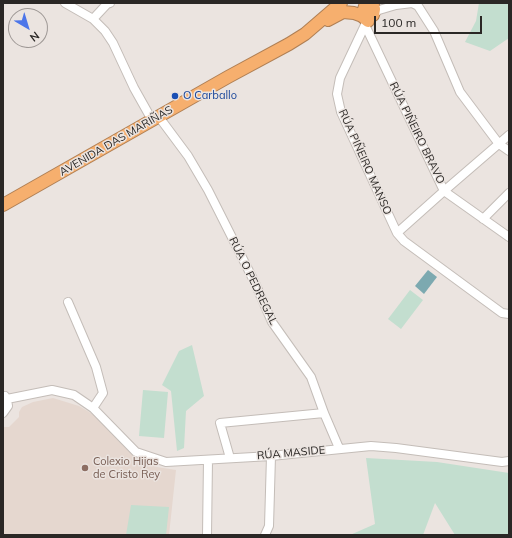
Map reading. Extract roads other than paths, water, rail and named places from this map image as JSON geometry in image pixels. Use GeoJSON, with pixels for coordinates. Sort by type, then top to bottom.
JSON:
{"type":"FeatureCollection","features":[{"type":"Feature","properties":{"kind":"highway","name":"AVENIDA DAS MARIÑAS"},"geometry":{"type":"LineString","coordinates":[[228,77],[312,21],[332,3]]}},
{"type":"Feature","properties":{"kind":"highway","name":"AVENIDA DAS MARIÑAS"},"geometry":{"type":"LineString","coordinates":[[3,205],[155,118],[289,44],[305,34],[341,3]]}},
{"type":"Feature","properties":{"kind":"highway"},"geometry":{"type":"LineString","coordinates":[[305,34],[343,12],[368,16],[366,3]]}},
{"type":"Feature","properties":{"kind":"street","name":"RÚA O PEDREGAL"},"geometry":{"type":"LineString","coordinates":[[65,3],[93,19],[105,31],[113,44],[134,88],[155,118],[188,156],[208,190],[255,283],[272,322],[311,377],[339,448]]}},
{"type":"Feature","properties":{"kind":"street"},"geometry":{"type":"LineString","coordinates":[[93,19],[107,4],[110,3]]}},
{"type":"Feature","properties":{"kind":"street"},"geometry":{"type":"LineString","coordinates":[[368,16],[379,10],[401,4],[412,3],[418,6],[434,31],[460,92],[499,144],[509,151]]}},
{"type":"Feature","properties":{"kind":"street","name":"RÚA PIÑEIRO BRAVO"},"geometry":{"type":"LineString","coordinates":[[368,16],[444,190],[509,237]]}},
{"type":"Feature","properties":{"kind":"street","name":"RÚA PIÑEIRO MANSO"},"geometry":{"type":"LineString","coordinates":[[368,16],[340,78],[337,94],[341,112],[397,233],[404,241],[502,313],[509,314]]}},
{"type":"Feature","properties":{"kind":"street"},"geometry":{"type":"LineString","coordinates":[[397,233],[444,190],[509,135]]}},
{"type":"Feature","properties":{"kind":"street"},"geometry":{"type":"LineString","coordinates":[[3,211],[25,193]]}},
{"type":"Feature","properties":{"kind":"street"},"geometry":{"type":"LineString","coordinates":[[483,219],[509,193]]}},
{"type":"Feature","properties":{"kind":"street"},"geometry":{"type":"LineString","coordinates":[[68,302],[96,367],[103,393],[93,408]]}},
{"type":"Feature","properties":{"kind":"street","name":"RÚA MASIDE"},"geometry":{"type":"LineString","coordinates":[[5,397],[52,390],[74,395],[93,408],[136,452],[166,462],[271,456],[371,446],[502,462],[509,461]]}},
{"type":"Feature","properties":{"kind":"street"},"geometry":{"type":"LineString","coordinates":[[3,413],[8,406],[5,397]]}},
{"type":"Feature","properties":{"kind":"street"},"geometry":{"type":"LineString","coordinates":[[230,458],[220,423],[324,413]]}},
{"type":"Feature","properties":{"kind":"street"},"geometry":{"type":"LineString","coordinates":[[265,535],[269,526],[271,456]]}},
{"type":"Feature","properties":{"kind":"street"},"geometry":{"type":"LineString","coordinates":[[207,535],[208,460]]}},
{"type":"Feature","properties":{"kind":"water"},"geometry":{"type":"Polygon","coordinates":[[[428,270],[437,277],[424,294],[415,286],[428,270]]]}},
{"type":"Feature","properties":{"kind":"place","name":"O Carballo"},"geometry":{"type":"Point","coordinates":[175,96]}},
{"type":"Feature","properties":{"kind":"place","name":"Colexio Hijas de Cristo Rey"},"geometry":{"type":"Point","coordinates":[85,468]}}]}
